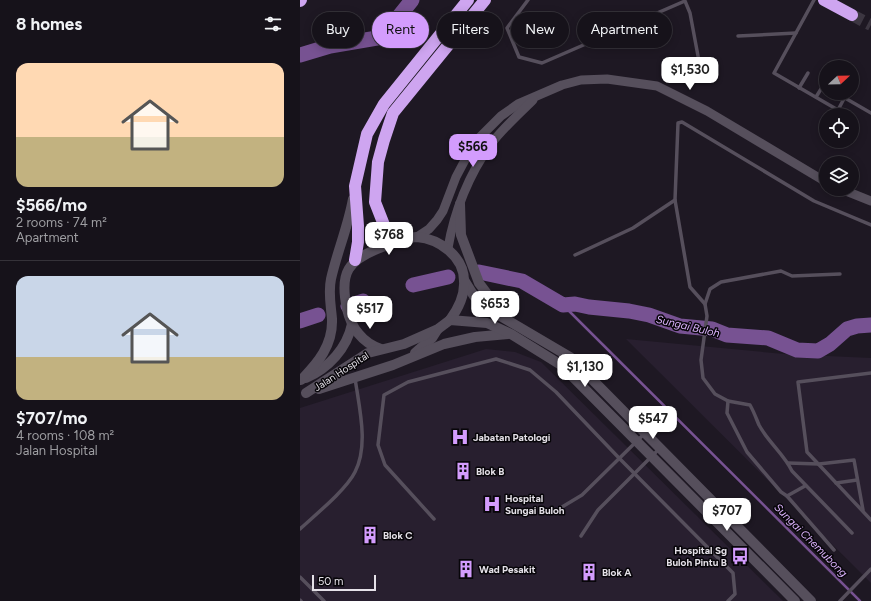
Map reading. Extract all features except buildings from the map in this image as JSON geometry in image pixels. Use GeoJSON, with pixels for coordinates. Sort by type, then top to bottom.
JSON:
{"type":"FeatureCollection","features":[{"type":"Feature","properties":{"kind":"highway"},"geometry":{"type":"LineString","coordinates":[[354,260],[358,242],[355,186],[367,134],[384,104],[468,0]]}},
{"type":"Feature","properties":{"kind":"highway"},"geometry":{"type":"LineString","coordinates":[[404,239],[392,234],[384,225],[375,202],[378,162],[384,140],[394,113],[485,0]]}},
{"type":"Feature","properties":{"kind":"highway"},"geometry":{"type":"LineString","coordinates":[[824,0],[852,15]]}},
{"type":"Feature","properties":{"kind":"main road"},"geometry":{"type":"LineString","coordinates":[[300,380],[317,363],[327,346],[332,320],[329,295],[331,280],[348,225],[355,186]]}},
{"type":"Feature","properties":{"kind":"main road"},"geometry":{"type":"LineString","coordinates":[[460,204],[462,235],[479,283],[494,303],[517,325]]}},
{"type":"Feature","properties":{"kind":"main road"},"geometry":{"type":"LineString","coordinates":[[381,349],[363,338],[352,324],[344,295],[344,281],[347,271],[354,260],[371,251],[404,239],[417,237],[438,243],[448,248],[458,262],[464,280],[474,296],[485,307],[570,357],[811,601]]}},
{"type":"Feature","properties":{"kind":"main road"},"geometry":{"type":"LineString","coordinates":[[464,280],[462,298],[450,320],[487,323],[511,334],[561,365],[795,601]]}},
{"type":"Feature","properties":{"kind":"main road","name":"Jalan Hospital"},"geometry":{"type":"LineString","coordinates":[[303,394],[356,360],[381,349],[404,344],[438,329],[450,320]]}},
{"type":"Feature","properties":{"kind":"main road","name":"Jalan Hospital"},"geometry":{"type":"LineString","coordinates":[[300,380],[317,373],[333,360],[350,334],[352,324]]}},
{"type":"Feature","properties":{"kind":"main road"},"geometry":{"type":"LineString","coordinates":[[410,358],[432,338],[438,329]]}},
{"type":"Feature","properties":{"kind":"main road","name":"Jalan Hospital"},"geometry":{"type":"LineString","coordinates":[[303,394],[393,365],[444,344],[475,337],[511,334]]}},
{"type":"Feature","properties":{"kind":"street"},"geometry":{"type":"LineString","coordinates":[[417,237],[429,229],[443,211],[456,177],[474,143],[501,116],[518,104],[562,85],[581,80],[608,79],[657,86],[707,111],[819,178]]}},
{"type":"Feature","properties":{"kind":"street"},"geometry":{"type":"LineString","coordinates":[[448,248],[452,227],[471,179],[491,145],[509,123],[537,96]]}},
{"type":"Feature","properties":{"kind":"street"},"geometry":{"type":"LineString","coordinates":[[859,196],[871,201]]}},
{"type":"Feature","properties":{"kind":"lane"},"geometry":{"type":"LineString","coordinates":[[528,0],[507,28],[519,57],[542,63],[685,1],[690,13],[701,72]]}},
{"type":"Feature","properties":{"kind":"lane"},"geometry":{"type":"LineString","coordinates":[[814,0],[774,74],[819,99]]}},
{"type":"Feature","properties":{"kind":"lane"},"geometry":{"type":"LineString","coordinates":[[738,36],[796,33]]}},
{"type":"Feature","properties":{"kind":"lane"},"geometry":{"type":"LineString","coordinates":[[799,88],[808,73]]}},
{"type":"Feature","properties":{"kind":"lane"},"geometry":{"type":"LineString","coordinates":[[816,97],[819,92]]}},
{"type":"Feature","properties":{"kind":"lane"},"geometry":{"type":"LineString","coordinates":[[821,100],[838,110],[844,100]]}},
{"type":"Feature","properties":{"kind":"lane"},"geometry":{"type":"LineString","coordinates":[[848,100],[871,113]]}},
{"type":"Feature","properties":{"kind":"lane"},"geometry":{"type":"LineString","coordinates":[[705,304],[690,287],[675,200],[678,123],[682,122],[814,201],[871,225]]}},
{"type":"Feature","properties":{"kind":"lane"},"geometry":{"type":"LineString","coordinates":[[575,254],[633,228],[675,200]]}},
{"type":"Feature","properties":{"kind":"lane"},"geometry":{"type":"LineString","coordinates":[[840,274],[792,276],[781,271],[721,282],[710,288],[705,304],[707,320],[701,360],[703,378],[715,394],[728,401],[750,405],[759,424],[788,463],[792,471],[852,534]]}},
{"type":"Feature","properties":{"kind":"lane"},"geometry":{"type":"LineString","coordinates":[[434,519],[385,465],[378,445],[384,395],[408,382],[496,359],[530,370],[556,392],[634,474],[733,573],[735,594],[728,601]]}},
{"type":"Feature","properties":{"kind":"lane"},"geometry":{"type":"LineString","coordinates":[[871,373],[798,382],[807,452],[871,520]]}},
{"type":"Feature","properties":{"kind":"lane"},"geometry":{"type":"LineString","coordinates":[[300,529],[347,484],[355,473],[360,460],[360,419],[355,377]]}},
{"type":"Feature","properties":{"kind":"lane"},"geometry":{"type":"LineString","coordinates":[[728,401],[727,413],[747,452],[834,550]]}},
{"type":"Feature","properties":{"kind":"lane"},"geometry":{"type":"LineString","coordinates":[[557,510],[582,495],[645,433]]}},
{"type":"Feature","properties":{"kind":"lane"},"geometry":{"type":"LineString","coordinates":[[582,536],[598,510],[660,448]]}},
{"type":"Feature","properties":{"kind":"lane"},"geometry":{"type":"LineString","coordinates":[[788,463],[819,464],[854,460],[863,511]]}},
{"type":"Feature","properties":{"kind":"lane"},"geometry":{"type":"LineString","coordinates":[[836,483],[857,480]]}},
{"type":"Feature","properties":{"kind":"lane"},"geometry":{"type":"LineString","coordinates":[[787,496],[805,486]]}},
{"type":"Feature","properties":{"kind":"lane"},"geometry":{"type":"LineString","coordinates":[[840,601],[870,570]]}},
{"type":"Feature","properties":{"kind":"lane"},"geometry":{"type":"LineString","coordinates":[[300,577],[324,601]]}},
{"type":"Feature","properties":{"kind":"shaded area"},"geometry":{"type":"Polygon","coordinates":[[[626,339],[784,354],[871,358],[871,583],[626,339]]]}},
{"type":"Feature","properties":{"kind":"shaded area","name":"Hospital Sungai Buloh"},"geometry":{"type":"Polygon","coordinates":[[[486,349],[515,352],[541,362],[783,601],[300,601],[300,408],[486,349]]]}},
{"type":"Feature","properties":{"kind":"waterway"},"geometry":{"type":"LineString","coordinates":[[300,55],[330,46],[377,38],[388,30],[412,0]]}},
{"type":"Feature","properties":{"kind":"waterway","name":"Sungai Buloh"},"geometry":{"type":"LineString","coordinates":[[479,272],[522,281],[563,305],[575,304],[629,311],[649,315],[680,326],[712,329],[727,335],[768,338],[797,350],[818,351],[830,344],[847,329],[857,326],[871,325]]}},
{"type":"Feature","properties":{"kind":"waterway","name":"Sungai Buloh"},"geometry":{"type":"LineString","coordinates":[[413,285],[448,277]]}},
{"type":"Feature","properties":{"kind":"waterway","name":"Sungai Buloh"},"geometry":{"type":"LineString","coordinates":[[348,306],[363,301]]}},
{"type":"Feature","properties":{"kind":"waterway","name":"Sungai Chemubong"},"geometry":{"type":"LineString","coordinates":[[563,305],[860,601]]}},
{"type":"Feature","properties":{"kind":"waterway","name":"Sungai Buloh"},"geometry":{"type":"LineString","coordinates":[[300,321],[318,315]]}},
{"type":"Feature","properties":{"kind":"tunnel"},"geometry":{"type":"LineString","coordinates":[[852,15],[871,25]]}},
{"type":"Feature","properties":{"kind":"place","name":"Jabatan Patologi"},"geometry":{"type":"Point","coordinates":[460,437]}},
{"type":"Feature","properties":{"kind":"place","name":"Blok B"},"geometry":{"type":"Point","coordinates":[463,471]}},
{"type":"Feature","properties":{"kind":"place","name":"Hospital Sungai Buloh"},"geometry":{"type":"Point","coordinates":[492,504]}},
{"type":"Feature","properties":{"kind":"place","name":"Blok C"},"geometry":{"type":"Point","coordinates":[370,535]}},
{"type":"Feature","properties":{"kind":"place","name":"Hospital Sg Buloh Pintu B"},"geometry":{"type":"Point","coordinates":[740,556]}},
{"type":"Feature","properties":{"kind":"place","name":"Wad Pesakit"},"geometry":{"type":"Point","coordinates":[466,569]}},
{"type":"Feature","properties":{"kind":"place","name":"Blok A"},"geometry":{"type":"Point","coordinates":[589,572]}}]}
